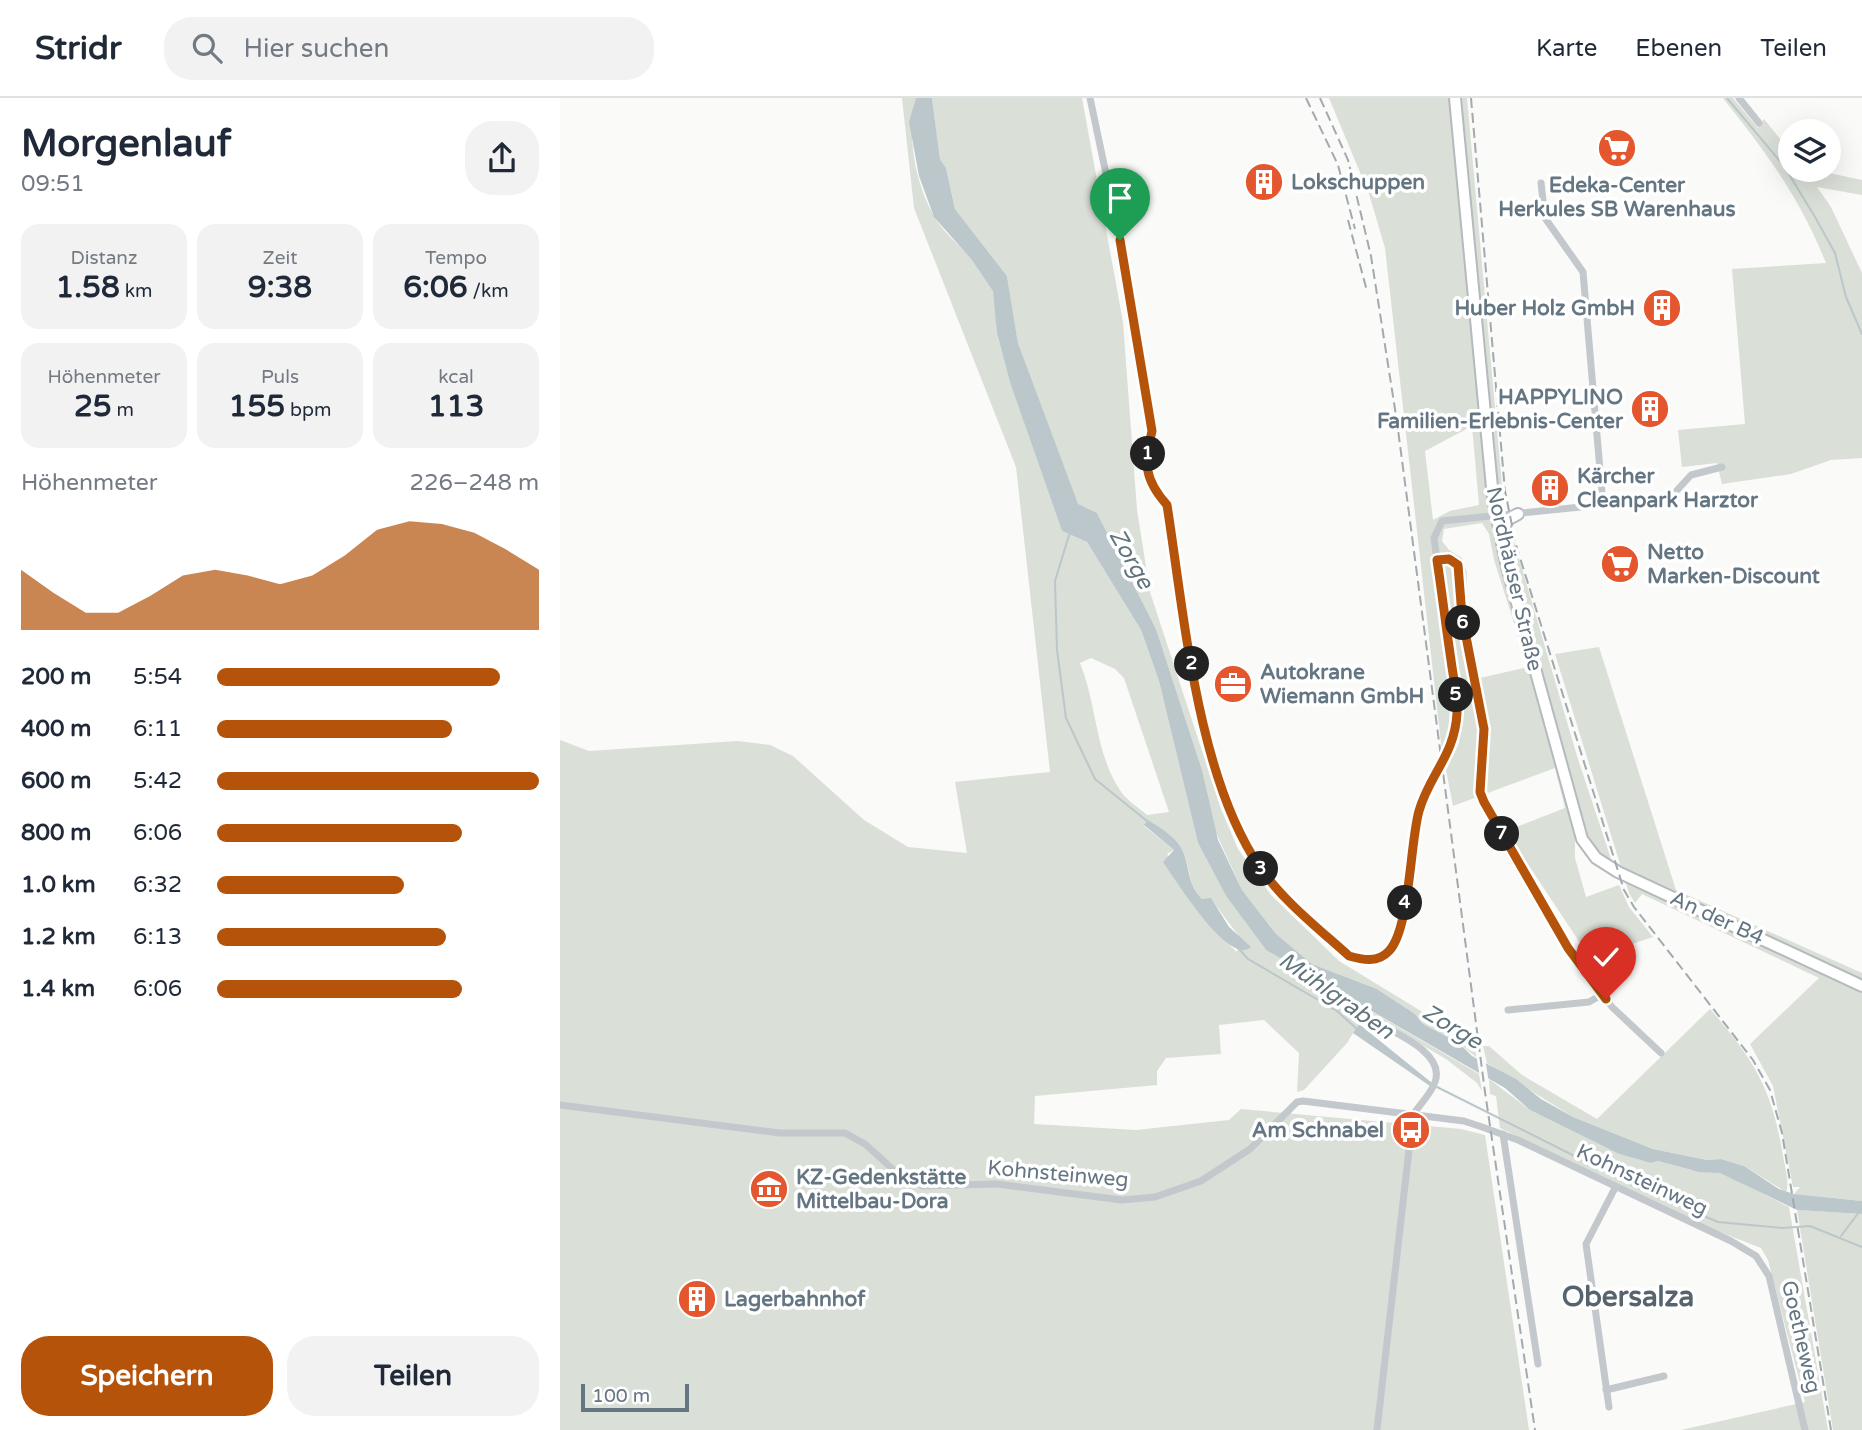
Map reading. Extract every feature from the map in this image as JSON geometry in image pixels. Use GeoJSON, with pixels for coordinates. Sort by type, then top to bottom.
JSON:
{"type":"FeatureCollection","features":[{"type":"Feature","properties":{"kind":"main road","name":"Nordhäuser Straße"},"geometry":{"type":"LineString","coordinates":[[1455,98],[1484,419],[1501,539],[1582,839],[1596,858],[1618,872]]}},
{"type":"Feature","properties":{"kind":"main road"},"geometry":{"type":"LineString","coordinates":[[1501,539],[1507,520],[1518,514]]}},
{"type":"Feature","properties":{"kind":"main road","name":"An der B4"},"geometry":{"type":"LineString","coordinates":[[1618,872],[1862,986]]}},
{"type":"Feature","properties":{"kind":"street"},"geometry":{"type":"LineString","coordinates":[[1090,98],[1120,240],[1152,431],[1148,449],[1149,485],[1167,505],[1200,710],[1218,770],[1236,826],[1277,891],[1349,956],[1364,961],[1382,956],[1394,944],[1406,898],[1419,812],[1447,758],[1457,715],[1434,538],[1442,521],[1670,498],[1691,475],[1722,467]]}},
{"type":"Feature","properties":{"kind":"street"},"geometry":{"type":"LineString","coordinates":[[1739,98],[1759,123]]}},
{"type":"Feature","properties":{"kind":"street"},"geometry":{"type":"LineString","coordinates":[[1541,183],[1545,218],[1584,272],[1603,505]]}},
{"type":"Feature","properties":{"kind":"street"},"geometry":{"type":"LineString","coordinates":[[1437,560],[1449,559],[1458,565],[1462,616],[1484,729],[1480,792],[1568,948],[1603,994],[1661,1053]]}},
{"type":"Feature","properties":{"kind":"street"},"geometry":{"type":"LineString","coordinates":[[1508,1010],[1589,1002],[1603,994]]}},
{"type":"Feature","properties":{"kind":"street"},"geometry":{"type":"LineString","coordinates":[[1372,1020],[1433,1059],[1437,1072],[1433,1086],[1413,1115],[1377,1430]]}},
{"type":"Feature","properties":{"kind":"street"},"geometry":{"type":"LineString","coordinates":[[1424,1099],[1431,1117]]}},
{"type":"Feature","properties":{"kind":"street","name":"Kohnsteinweg"},"geometry":{"type":"LineString","coordinates":[[560,1105],[780,1133],[845,1133],[865,1144],[896,1171],[922,1186],[997,1184],[1122,1200],[1155,1197],[1201,1181],[1250,1149],[1297,1102],[1464,1121],[1503,1134],[1731,1241],[1756,1256]]}},
{"type":"Feature","properties":{"kind":"street"},"geometry":{"type":"LineString","coordinates":[[1503,1134],[1538,1364]]}},
{"type":"Feature","properties":{"kind":"street"},"geometry":{"type":"LineString","coordinates":[[1609,1407],[1586,1244],[1615,1188]]}},
{"type":"Feature","properties":{"kind":"street","name":"Goetheweg"},"geometry":{"type":"LineString","coordinates":[[1756,1256],[1769,1276],[1805,1430]]}},
{"type":"Feature","properties":{"kind":"street"},"geometry":{"type":"LineString","coordinates":[[1606,1390],[1664,1376]]}},
{"type":"Feature","properties":{"kind":"shaded area"},"geometry":{"type":"Polygon","coordinates":[[[902,98],[916,98],[912,142],[917,174],[927,203],[940,226],[982,270],[993,291],[998,339],[1062,531],[1087,542],[1141,630],[1159,681],[1198,843],[1226,896],[1266,950],[1479,1074],[1482,1091],[1477,1083],[1446,1059],[1366,1012],[1347,1043],[1304,1090],[1297,1092],[1299,1053],[1264,1020],[1219,1025],[1221,1054],[1166,1058],[1157,1071],[1157,1085],[1035,1096],[1034,1124],[1136,1130],[1229,1120],[1241,1109],[1461,1129],[1485,1135],[1529,1430],[560,1430],[560,740],[589,751],[738,741],[770,745],[793,756],[864,820],[908,847],[967,853],[955,782],[1050,772],[1016,467],[914,208],[902,98]],[[1091,658],[1080,663],[1101,746],[1113,778],[1124,796],[1147,815],[1169,812],[1124,678],[1115,669],[1091,658]],[[1148,820],[1144,826],[1174,850],[1167,854],[1226,942],[1237,952],[1238,935],[1211,899],[1202,899],[1197,894],[1182,849],[1169,835],[1148,820]]]}},
{"type":"Feature","properties":{"kind":"shaded area"},"geometry":{"type":"Polygon","coordinates":[[[916,98],[932,98],[940,159],[946,168],[955,209],[1007,276],[1018,343],[1078,504],[1097,513],[1156,629],[1202,770],[1218,840],[1242,890],[1276,934],[1312,964],[1377,989],[1415,1014],[1423,1024],[1459,1043],[1472,1056],[1516,1079],[1541,1099],[1573,1117],[1653,1149],[1707,1160],[1721,1159],[1744,1166],[1779,1189],[1794,1194],[1862,1201],[1862,1214],[1797,1210],[1720,1173],[1699,1172],[1658,1161],[1651,1163],[1619,1154],[1530,1110],[1505,1088],[1266,950],[1226,896],[1198,843],[1159,681],[1141,630],[1087,542],[1062,531],[1011,385],[997,334],[993,291],[972,260],[934,217],[919,176],[909,122],[916,98]]]}},
{"type":"Feature","properties":{"kind":"shaded area"},"geometry":{"type":"Polygon","coordinates":[[[932,98],[1082,98],[1123,322],[1137,510],[1150,592],[1221,809],[1238,849],[1271,895],[1339,961],[1475,1044],[1476,1057],[1459,1043],[1423,1024],[1415,1014],[1377,989],[1312,964],[1276,934],[1242,890],[1213,826],[1202,770],[1156,629],[1097,513],[1078,505],[1018,343],[1007,276],[955,209],[946,168],[940,159],[932,98]]]}},
{"type":"Feature","properties":{"kind":"shaded area"},"geometry":{"type":"Polygon","coordinates":[[[1329,98],[1467,98],[1504,507],[1577,756],[1617,877],[1585,855],[1575,838],[1575,858],[1586,897],[1619,885],[1629,907],[1653,937],[1590,958],[1506,831],[1565,808],[1555,768],[1453,806],[1446,770],[1459,743],[1463,703],[1450,702],[1449,727],[1442,752],[1385,248],[1369,194],[1329,98]],[[1472,426],[1425,451],[1433,520],[1450,511],[1479,505],[1472,426]],[[1482,523],[1444,529],[1442,541],[1449,550],[1462,558],[1467,572],[1466,616],[1480,678],[1528,667],[1494,560],[1489,534],[1482,523]]]}},
{"type":"Feature","properties":{"kind":"shaded area"},"geometry":{"type":"Polygon","coordinates":[[[1723,98],[1733,98],[1758,128],[1764,119],[1778,136],[1778,172],[1723,98]]]}},
{"type":"Feature","properties":{"kind":"shaded area"},"geometry":{"type":"Polygon","coordinates":[[[1841,176],[1862,180],[1862,195],[1817,187],[1831,207],[1862,273],[1862,458],[1831,460],[1791,474],[1722,484],[1717,463],[1682,467],[1678,430],[1745,424],[1732,269],[1826,263],[1785,182],[1841,182],[1841,176]]]}},
{"type":"Feature","properties":{"kind":"shaded area"},"geometry":{"type":"Polygon","coordinates":[[[1599,647],[1676,890],[1862,973],[1862,1201],[1794,1194],[1800,1187],[1793,1187],[1773,1086],[1750,1044],[1819,978],[1642,894],[1635,903],[1629,893],[1555,654],[1599,647]]]}},
{"type":"Feature","properties":{"kind":"shaded area"},"geometry":{"type":"Polygon","coordinates":[[[1148,820],[1178,843],[1197,894],[1202,899],[1211,898],[1229,927],[1251,947],[1241,950],[1230,945],[1204,919],[1163,862],[1174,850],[1144,825],[1148,820]]]}},
{"type":"Feature","properties":{"kind":"shaded area"},"geometry":{"type":"Polygon","coordinates":[[[1710,1009],[1750,1060],[1767,1093],[1779,1132],[1787,1175],[1786,1192],[1744,1166],[1721,1159],[1707,1160],[1653,1149],[1573,1117],[1487,1063],[1483,1046],[1489,1046],[1522,1075],[1597,1119],[1710,1009]]]}},
{"type":"Feature","properties":{"kind":"shaded area"},"geometry":{"type":"Polygon","coordinates":[[[1359,1024],[1432,1083],[1430,1086],[1353,1033],[1359,1024]]]}},
{"type":"Feature","properties":{"kind":"shaded area"},"geometry":{"type":"Polygon","coordinates":[[[1489,1079],[1530,1110],[1619,1154],[1651,1163],[1658,1161],[1691,1170],[1720,1172],[1789,1207],[1828,1430],[1681,1430],[1805,1402],[1768,1260],[1761,1248],[1707,1227],[1500,1128],[1496,1096],[1490,1094],[1489,1079]]]}},
{"type":"Feature","properties":{"kind":"shaded area"},"geometry":{"type":"Polygon","coordinates":[[[1797,1210],[1862,1214],[1862,1430],[1833,1430],[1797,1210]]]}},
{"type":"Feature","properties":{"kind":"pier"},"geometry":{"type":"Polygon","coordinates":[[[1476,1054],[1485,1058],[1489,1083],[1480,1078],[1476,1054]]]}},
{"type":"Feature","properties":{"kind":"waterway"},"geometry":{"type":"LineString","coordinates":[[1727,98],[1784,166],[1815,217],[1835,253],[1846,297],[1862,334]]}},
{"type":"Feature","properties":{"kind":"waterway","name":"Mühlgraben"},"geometry":{"type":"LineString","coordinates":[[1070,532],[1055,581],[1057,650],[1066,718],[1095,779],[1147,821]]}},
{"type":"Feature","properties":{"kind":"waterway","name":"Mühlgraben"},"geometry":{"type":"LineString","coordinates":[[1240,950],[1248,959],[1337,1011],[1357,1029]]}},
{"type":"Feature","properties":{"kind":"waterway"},"geometry":{"type":"LineString","coordinates":[[1437,1087],[1638,1188],[1718,1222],[1783,1228],[1810,1226],[1862,1247]]}},
{"type":"Feature","properties":{"kind":"waterway"},"geometry":{"type":"LineString","coordinates":[[1841,1236],[1859,1212]]}},
{"type":"Feature","properties":{"kind":"railway"},"geometry":{"type":"LineString","coordinates":[[1306,98],[1338,165],[1355,229]]}},
{"type":"Feature","properties":{"kind":"railway"},"geometry":{"type":"LineString","coordinates":[[1320,98],[1348,160],[1371,256],[1397,422],[1485,1092],[1535,1430]]}},
{"type":"Feature","properties":{"kind":"railway"},"geometry":{"type":"LineString","coordinates":[[1471,98],[1505,491],[1516,545],[1624,890],[1634,907],[1753,1060],[1770,1090],[1782,1133],[1831,1430]]}},
{"type":"Feature","properties":{"kind":"railway"},"geometry":{"type":"LineString","coordinates":[[1348,220],[1367,291]]}},
{"type":"Feature","properties":{"kind":"place","name":"Edeka-Center Herkules SB Warenhaus"},"geometry":{"type":"Point","coordinates":[1617,148]}},
{"type":"Feature","properties":{"kind":"place","name":"Lokschuppen"},"geometry":{"type":"Point","coordinates":[1264,182]}},
{"type":"Feature","properties":{"kind":"place","name":"Huber Holz GmbH"},"geometry":{"type":"Point","coordinates":[1662,308]}},
{"type":"Feature","properties":{"kind":"place","name":"HAPPYLINO Familien-Erlebnis-Center"},"geometry":{"type":"Point","coordinates":[1650,409]}},
{"type":"Feature","properties":{"kind":"place","name":"Kärcher Cleanpark Harztor"},"geometry":{"type":"Point","coordinates":[1550,488]}},
{"type":"Feature","properties":{"kind":"place","name":"Netto Marken-Discount"},"geometry":{"type":"Point","coordinates":[1620,564]}},
{"type":"Feature","properties":{"kind":"place","name":"Autokrane Wiemann GmbH"},"geometry":{"type":"Point","coordinates":[1233,684]}},
{"type":"Feature","properties":{"kind":"place","name":"Am Schnabel"},"geometry":{"type":"Point","coordinates":[1411,1130]}},
{"type":"Feature","properties":{"kind":"place","name":"KZ-Gedenkstätte Mittelbau-Dora"},"geometry":{"type":"Point","coordinates":[769,1189]}},
{"type":"Feature","properties":{"kind":"place","name":"Lagerbahnhof"},"geometry":{"type":"Point","coordinates":[697,1299]}},
{"type":"Feature","properties":{"kind":"district","name":"Obersalza"},"geometry":{"type":"Point","coordinates":[1628,1297]}},
{"type":"Feature","properties":{"kind":"route"},"geometry":{"type":"LineString","coordinates":[[1120,240],[1152,431],[1148,449],[1149,485],[1167,505],[1200,710],[1236,826],[1258,864],[1277,891],[1349,956],[1364,961],[1375,959],[1388,952],[1394,944],[1406,898],[1419,812],[1425,795],[1447,758],[1456,727],[1457,708],[1437,560],[1449,559],[1458,565],[1462,616],[1484,729],[1485,747],[1480,792],[1568,948],[1606,999]]}},
{"type":"Feature","properties":{"kind":"water label","name":"Zorge"},"geometry":{"type":"Point","coordinates":[1131,559]}},
{"type":"Feature","properties":{"kind":"water label","name":"Zorge"},"geometry":{"type":"Point","coordinates":[1452,1027]}}]}
